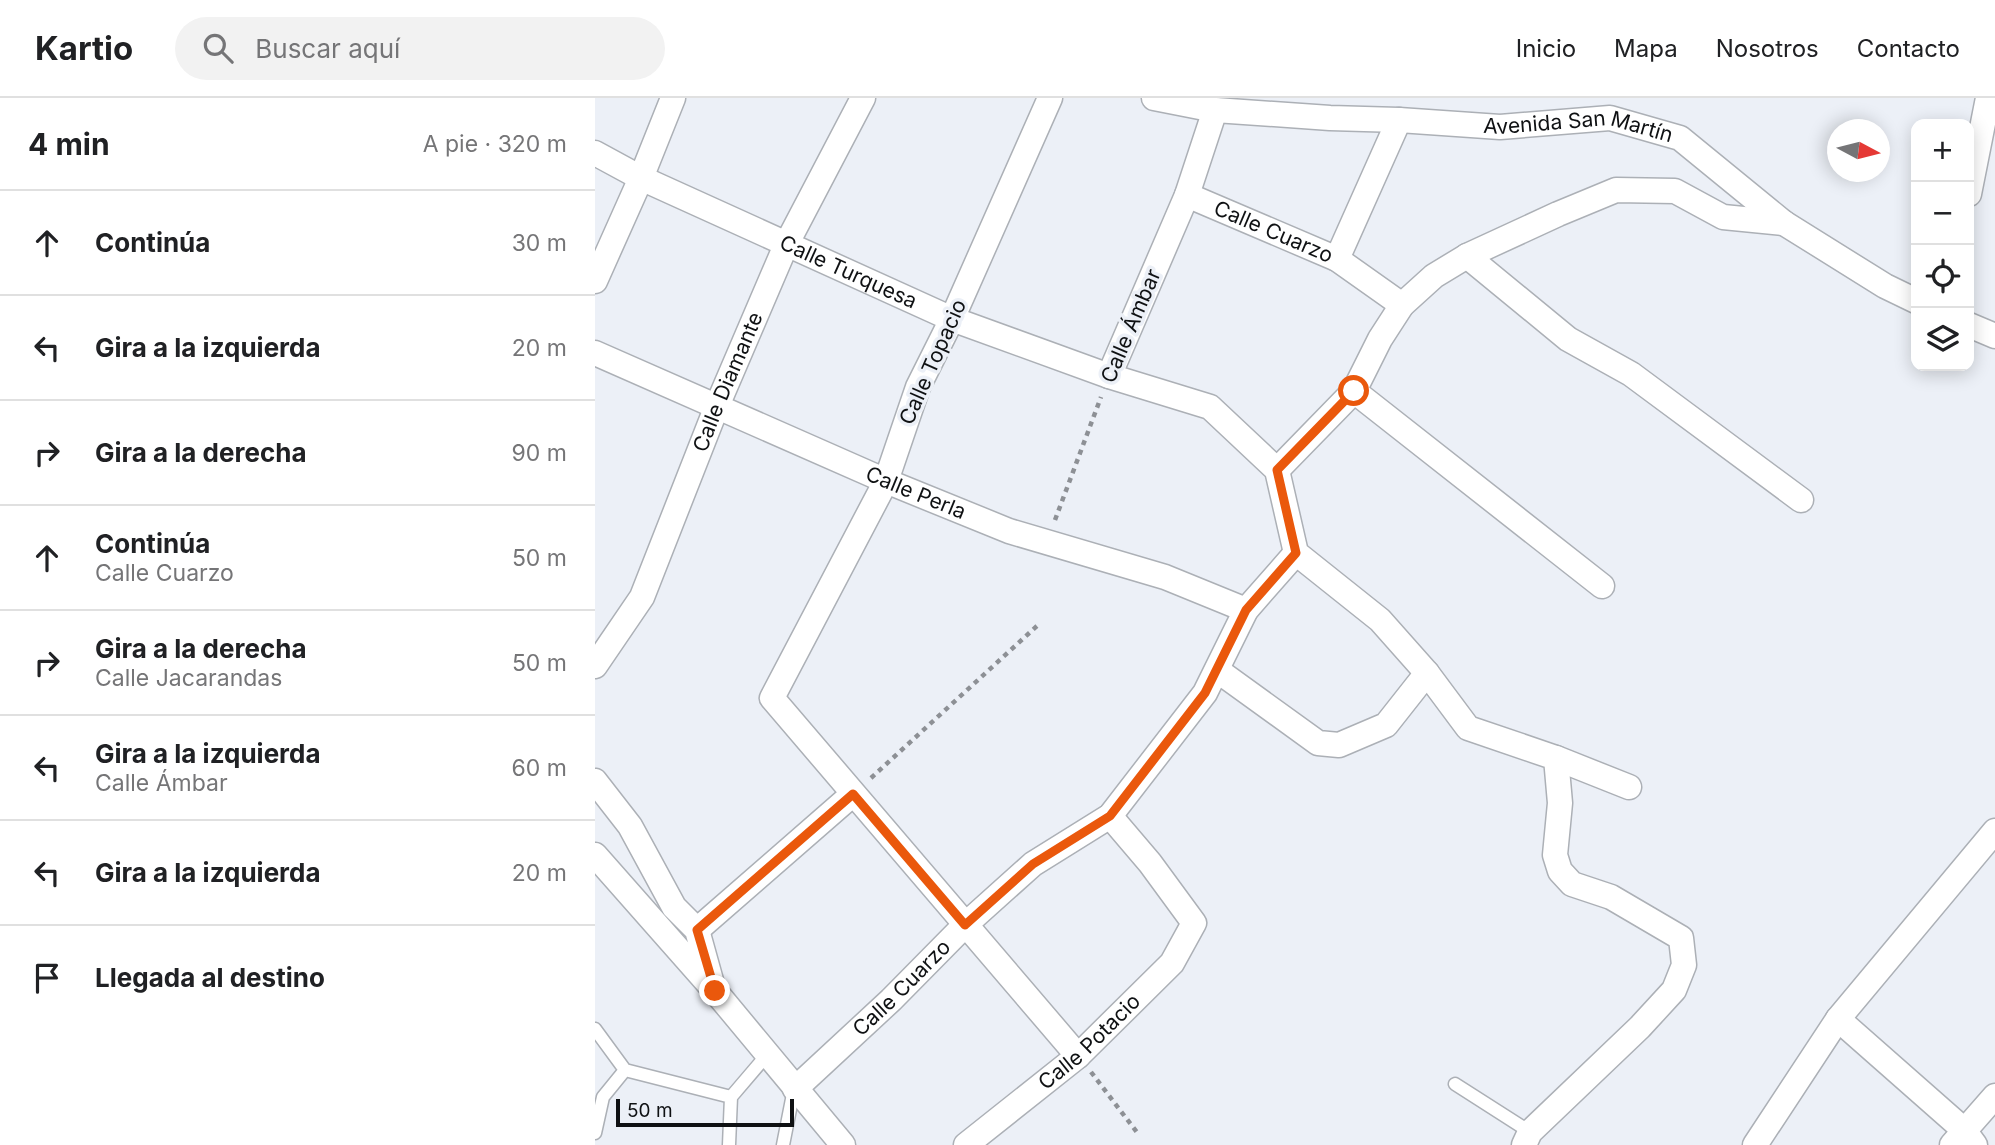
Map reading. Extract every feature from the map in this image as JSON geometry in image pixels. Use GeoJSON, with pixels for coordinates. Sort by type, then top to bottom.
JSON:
{"type":"FeatureCollection","features":[{"type":"Feature","properties":{"kind":"street"},"geometry":{"type":"LineString","coordinates":[[595,281],[673,98]]}},
{"type":"Feature","properties":{"kind":"street","name":"Calle Diamante"},"geometry":{"type":"LineString","coordinates":[[595,666],[642,597],[717,406],[786,245],[863,98]]}},
{"type":"Feature","properties":{"kind":"street","name":"Calle Topacio"},"geometry":{"type":"LineString","coordinates":[[853,794],[772,698],[886,481],[918,387],[952,319],[1050,98]]}},
{"type":"Feature","properties":{"kind":"street","name":"Avenida San Martín"},"geometry":{"type":"LineString","coordinates":[[1154,98],[1215,110],[1500,127],[1610,118],[1680,138],[1784,223],[1885,286],[1911,299]]}},
{"type":"Feature","properties":{"kind":"street"},"geometry":{"type":"LineString","coordinates":[[1972,182],[1990,103]]}},
{"type":"Feature","properties":{"kind":"street","name":"Calle Ámbar"},"geometry":{"type":"LineString","coordinates":[[1109,376],[1187,195],[1215,110]]}},
{"type":"Feature","properties":{"kind":"street","name":"Calle Cuarzo"},"geometry":{"type":"LineString","coordinates":[[1187,195],[1337,259],[1398,120]]}},
{"type":"Feature","properties":{"kind":"street","name":"Calle Turquesa"},"geometry":{"type":"LineString","coordinates":[[595,153],[641,178],[952,319],[1109,376],[1210,407],[1277,470]]}},
{"type":"Feature","properties":{"kind":"street"},"geometry":{"type":"LineString","coordinates":[[1629,787],[1468,727],[1427,673],[1380,620],[1296,553],[1277,470],[1354,391],[1380,339],[1402,305],[1434,275],[1467,256],[1616,190],[1675,191],[1723,217],[1784,223]]}},
{"type":"Feature","properties":{"kind":"street"},"geometry":{"type":"LineString","coordinates":[[1467,256],[1568,340],[1631,374],[1801,500]]}},
{"type":"Feature","properties":{"kind":"street"},"geometry":{"type":"LineString","coordinates":[[1337,259],[1402,305]]}},
{"type":"Feature","properties":{"kind":"street"},"geometry":{"type":"LineString","coordinates":[[1974,327],[1995,336]]}},
{"type":"Feature","properties":{"kind":"street","name":"Calle Perla"},"geometry":{"type":"LineString","coordinates":[[595,353],[886,481],[1009,531],[1165,577],[1246,610]]}},
{"type":"Feature","properties":{"kind":"street"},"geometry":{"type":"LineString","coordinates":[[1354,391],[1602,586]]}},
{"type":"Feature","properties":{"kind":"street"},"geometry":{"type":"LineString","coordinates":[[1110,816],[1205,693],[1246,610],[1296,553]]}},
{"type":"Feature","properties":{"kind":"street"},"geometry":{"type":"LineString","coordinates":[[1217,670],[1318,743],[1339,746],[1386,725],[1427,673]]}},
{"type":"Feature","properties":{"kind":"street"},"geometry":{"type":"LineString","coordinates":[[1527,1139],[1674,990],[1684,965],[1681,938],[1611,897],[1572,884],[1560,871],[1555,855],[1560,803],[1556,758]]}},
{"type":"Feature","properties":{"kind":"street"},"geometry":{"type":"LineString","coordinates":[[595,781],[630,826],[674,907],[697,930],[715,991]]}},
{"type":"Feature","properties":{"kind":"street"},"geometry":{"type":"LineString","coordinates":[[697,930],[853,794],[1078,1056]]}},
{"type":"Feature","properties":{"kind":"street","name":"Calle Cuarzo"},"geometry":{"type":"LineString","coordinates":[[795,1088],[891,1000],[965,925],[1033,864],[1110,816]]}},
{"type":"Feature","properties":{"kind":"street","name":"Calle Potacio"},"geometry":{"type":"LineString","coordinates":[[966,1145],[1078,1056],[1172,963],[1194,923],[1150,863],[1110,816]]}},
{"type":"Feature","properties":{"kind":"street"},"geometry":{"type":"LineString","coordinates":[[1755,1145],[1838,1019],[1995,831]]}},
{"type":"Feature","properties":{"kind":"street"},"geometry":{"type":"LineString","coordinates":[[595,855],[715,991],[766,1056],[843,1145]]}},
{"type":"Feature","properties":{"kind":"street"},"geometry":{"type":"LineString","coordinates":[[1838,1019],[1964,1140],[1995,1096]]}},
{"type":"Feature","properties":{"kind":"lane"},"geometry":{"type":"LineString","coordinates":[[595,1029],[625,1070],[731,1097]]}},
{"type":"Feature","properties":{"kind":"lane"},"geometry":{"type":"LineString","coordinates":[[729,1145],[731,1097],[766,1056]]}},
{"type":"Feature","properties":{"kind":"lane"},"geometry":{"type":"LineString","coordinates":[[595,1133],[603,1097],[625,1070]]}},
{"type":"Feature","properties":{"kind":"lane"},"geometry":{"type":"LineString","coordinates":[[1455,1084],[1527,1139]]}},
{"type":"Feature","properties":{"kind":"lane"},"geometry":{"type":"LineString","coordinates":[[783,1145],[795,1088]]}},
{"type":"Feature","properties":{"kind":"path","name":"Calle Ámbar"},"geometry":{"type":"LineString","coordinates":[[1047,542],[1109,376]]}},
{"type":"Feature","properties":{"kind":"path"},"geometry":{"type":"LineString","coordinates":[[853,794],[1038,625]]}},
{"type":"Feature","properties":{"kind":"path"},"geometry":{"type":"LineString","coordinates":[[1078,1056],[1139,1135]]}},
{"type":"Feature","properties":{"kind":"route"},"geometry":{"type":"LineString","coordinates":[[715,991],[697,930],[853,794],[965,925],[1033,864],[1110,816],[1205,693],[1246,610],[1296,553],[1277,470],[1354,391]]}}]}
